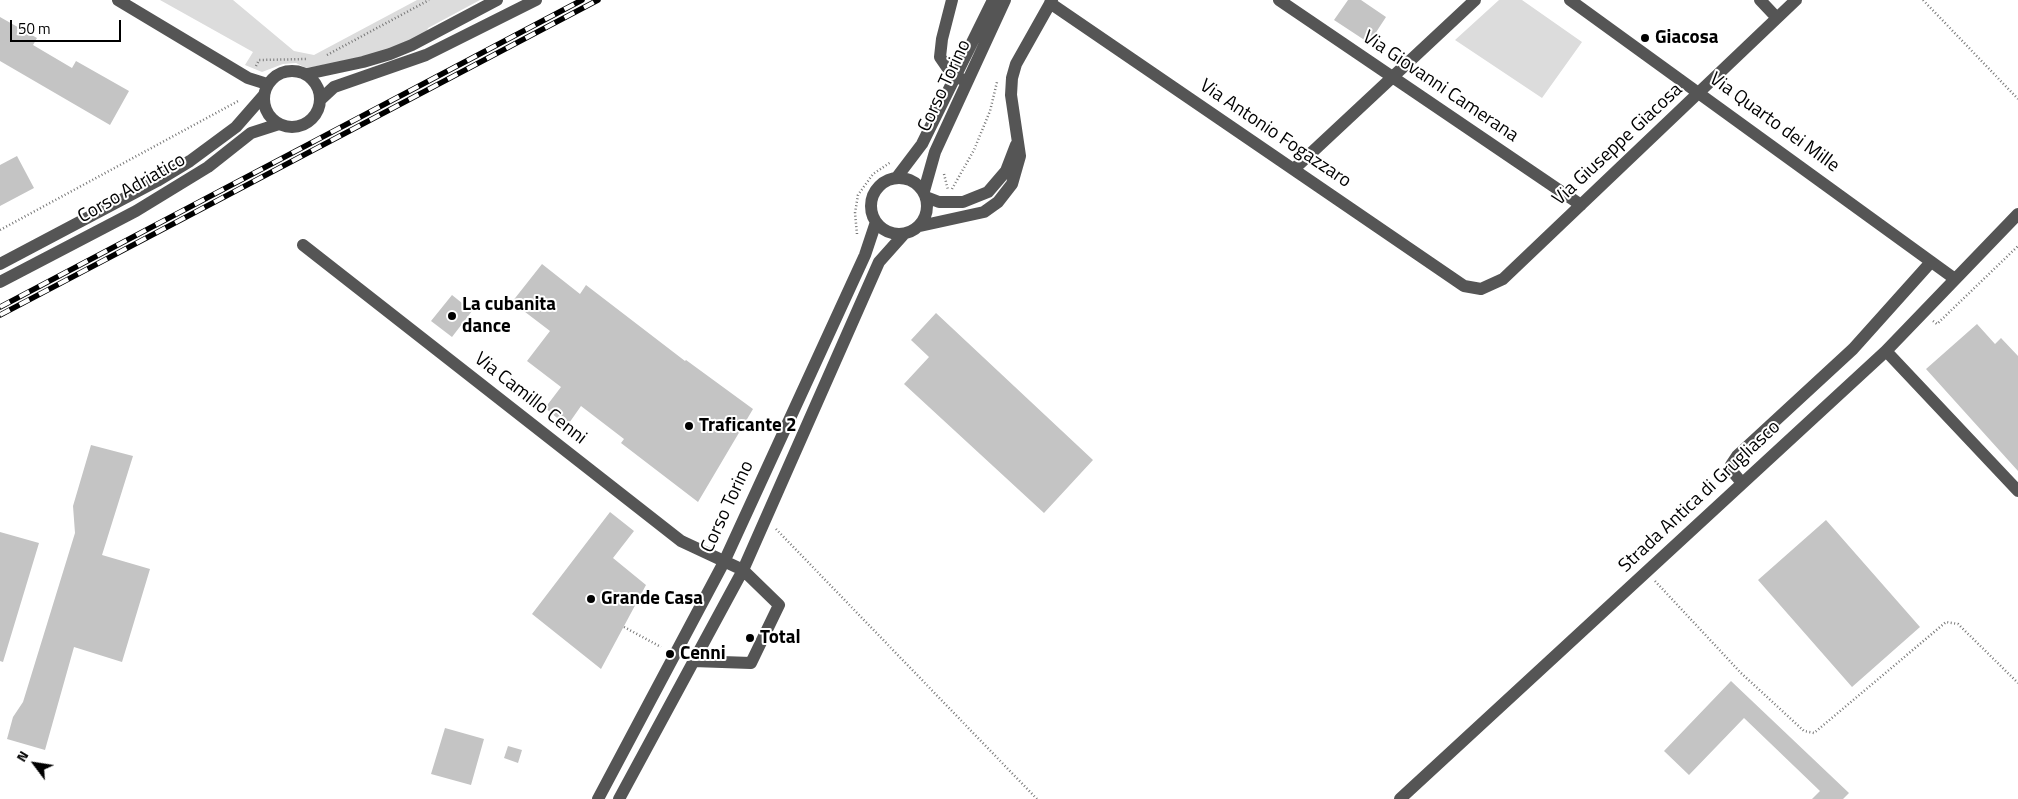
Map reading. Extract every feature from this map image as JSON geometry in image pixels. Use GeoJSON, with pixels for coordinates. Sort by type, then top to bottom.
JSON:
{"type":"FeatureCollection","features":[{"type":"Feature","properties":{"kind":"street"},"geometry":{"type":"LineString","coordinates":[[118,0],[266,90],[263,103],[266,112],[279,124]]}},
{"type":"Feature","properties":{"kind":"street","name":"Corso Adriatico"},"geometry":{"type":"LineString","coordinates":[[0,264],[140,190],[190,161],[236,127],[283,72],[293,70],[307,74],[390,54],[412,45],[497,0]]}},
{"type":"Feature","properties":{"kind":"street","name":"Corso Adriatico"},"geometry":{"type":"LineString","coordinates":[[0,282],[136,211],[208,167],[251,133],[279,124],[293,127],[308,122],[317,112],[320,100],[334,87],[426,55],[536,0]]}},
{"type":"Feature","properties":{"kind":"street"},"geometry":{"type":"LineString","coordinates":[[952,0],[942,39],[940,57],[943,65],[962,79]]}},
{"type":"Feature","properties":{"kind":"street","name":"Corso Torino"},"geometry":{"type":"LineString","coordinates":[[619,799],[742,570],[879,262],[904,234],[920,226],[928,208],[925,194],[935,152],[993,0]]}},
{"type":"Feature","properties":{"kind":"street","name":"Corso Torino"},"geometry":{"type":"LineString","coordinates":[[598,799],[724,562],[865,255],[876,222],[871,206],[873,194],[887,180],[897,177],[922,144],[962,79],[1005,0]]}},
{"type":"Feature","properties":{"kind":"street","name":"Via Giovanni Camerana"},"geometry":{"type":"LineString","coordinates":[[1279,0],[1581,205]]}},
{"type":"Feature","properties":{"kind":"street"},"geometry":{"type":"LineString","coordinates":[[1294,169],[1475,0]]}},
{"type":"Feature","properties":{"kind":"street","name":"Via Quarto dei Mille"},"geometry":{"type":"LineString","coordinates":[[1570,0],[1954,279]]}},
{"type":"Feature","properties":{"kind":"street"},"geometry":{"type":"LineString","coordinates":[[1760,0],[1777,18]]}},
{"type":"Feature","properties":{"kind":"street","name":"Via Giuseppe Giacosa"},"geometry":{"type":"LineString","coordinates":[[1481,289],[1503,279],[1796,0]]}},
{"type":"Feature","properties":{"kind":"street"},"geometry":{"type":"LineString","coordinates":[[920,226],[975,215],[998,202],[1012,184],[1020,156],[1016,144],[1011,95],[1012,78],[1016,64],[1051,2]]}},
{"type":"Feature","properties":{"kind":"street","name":"Via Antonio Fogazzaro"},"geometry":{"type":"LineString","coordinates":[[1051,2],[1464,286],[1481,289]]}},
{"type":"Feature","properties":{"kind":"street"},"geometry":{"type":"LineString","coordinates":[[307,74],[316,85],[320,100]]}},
{"type":"Feature","properties":{"kind":"street"},"geometry":{"type":"LineString","coordinates":[[897,177],[912,180],[925,194],[940,202],[957,203],[970,201],[988,192],[1006,171],[1016,144]]}},
{"type":"Feature","properties":{"kind":"street","name":"Strada Antica di Grugliasco"},"geometry":{"type":"LineString","coordinates":[[1400,799],[1886,351],[1926,312],[1954,279],[2018,214]]}},
{"type":"Feature","properties":{"kind":"street"},"geometry":{"type":"LineString","coordinates":[[876,222],[885,231],[904,234]]}},
{"type":"Feature","properties":{"kind":"street","name":"Via Camillo Cenni"},"geometry":{"type":"LineString","coordinates":[[303,245],[681,541],[742,570],[779,604],[751,663],[693,661]]}},
{"type":"Feature","properties":{"kind":"street"},"geometry":{"type":"LineString","coordinates":[[1738,487],[1731,465],[1738,456],[1853,349],[1931,262]]}},
{"type":"Feature","properties":{"kind":"street"},"geometry":{"type":"LineString","coordinates":[[1886,351],[2018,491]]}},
{"type":"Feature","properties":{"kind":"path"},"geometry":{"type":"LineString","coordinates":[[319,59],[429,0]]}},
{"type":"Feature","properties":{"kind":"path"},"geometry":{"type":"LineString","coordinates":[[1923,0],[2018,99]]}},
{"type":"Feature","properties":{"kind":"path"},"geometry":{"type":"LineString","coordinates":[[248,78],[259,60],[309,59]]}},
{"type":"Feature","properties":{"kind":"path"},"geometry":{"type":"LineString","coordinates":[[943,167],[944,180],[950,193],[974,150],[990,111],[999,75]]}},
{"type":"Feature","properties":{"kind":"path"},"geometry":{"type":"LineString","coordinates":[[0,230],[244,98]]}},
{"type":"Feature","properties":{"kind":"path"},"geometry":{"type":"LineString","coordinates":[[1936,324],[2018,246]]}},
{"type":"Feature","properties":{"kind":"path"},"geometry":{"type":"LineString","coordinates":[[765,518],[1037,799]]}},
{"type":"Feature","properties":{"kind":"path"},"geometry":{"type":"LineString","coordinates":[[1647,572],[1741,672],[1804,731],[1814,733],[1946,622],[1958,624],[2018,683]]}},
{"type":"Feature","properties":{"kind":"path"},"geometry":{"type":"LineString","coordinates":[[624,627],[662,647]]}},
{"type":"Feature","properties":{"kind":"shaded area"},"geometry":{"type":"Polygon","coordinates":[[[160,0],[233,0],[294,51],[314,55],[417,0],[480,0],[428,28],[426,35],[372,56],[306,68],[296,63],[283,64],[262,72],[245,65],[253,52],[160,0]]]}},
{"type":"Feature","properties":{"kind":"shaded area"},"geometry":{"type":"Polygon","coordinates":[[[1499,0],[1522,0],[1582,42],[1542,98],[1455,40],[1499,0]]]}},
{"type":"Feature","properties":{"kind":"building"},"geometry":{"type":"Polygon","coordinates":[[[1348,0],[1361,0],[1386,17],[1369,43],[1334,20],[1348,0]]]}},
{"type":"Feature","properties":{"kind":"building"},"geometry":{"type":"Polygon","coordinates":[[[0,17],[37,38],[33,45],[72,68],[76,61],[129,91],[110,125],[0,61],[0,17]]]}},
{"type":"Feature","properties":{"kind":"building"},"geometry":{"type":"Polygon","coordinates":[[[17,156],[34,188],[0,206],[0,165],[17,156]]]}},
{"type":"Feature","properties":{"kind":"building"},"geometry":{"type":"Polygon","coordinates":[[[542,264],[580,294],[586,285],[685,361],[753,409],[698,502],[621,443],[624,439],[581,406],[567,426],[545,408],[561,387],[527,361],[550,331],[512,302],[542,264]]]}},
{"type":"Feature","properties":{"kind":"building","name":"La cubanita dance"},"geometry":{"type":"Polygon","coordinates":[[[452,295],[472,311],[452,337],[431,321],[452,295]]]}},
{"type":"Feature","properties":{"kind":"building"},"geometry":{"type":"Polygon","coordinates":[[[936,313],[1093,460],[1044,513],[904,384],[929,357],[911,340],[936,313]]]}},
{"type":"Feature","properties":{"kind":"building"},"geometry":{"type":"Polygon","coordinates":[[[1977,324],[1995,344],[2001,338],[2018,356],[2018,471],[1926,369],[1977,324]]]}},
{"type":"Feature","properties":{"kind":"building"},"geometry":{"type":"Polygon","coordinates":[[[91,445],[133,456],[102,555],[150,569],[122,662],[74,647],[45,750],[7,739],[13,717],[23,702],[75,533],[73,506],[91,445]]]}},
{"type":"Feature","properties":{"kind":"building","name":"Grande Casa"},"geometry":{"type":"Polygon","coordinates":[[[610,512],[634,531],[613,558],[646,585],[601,669],[532,614],[610,512]]]}},
{"type":"Feature","properties":{"kind":"building"},"geometry":{"type":"Polygon","coordinates":[[[1826,520],[1920,627],[1852,687],[1758,580],[1826,520]]]}},
{"type":"Feature","properties":{"kind":"building"},"geometry":{"type":"Polygon","coordinates":[[[0,532],[39,543],[3,662],[0,661],[0,532]]]}},
{"type":"Feature","properties":{"kind":"building"},"geometry":{"type":"Polygon","coordinates":[[[1731,681],[1849,793],[1843,799],[1812,799],[1820,791],[1744,718],[1689,775],[1664,751],[1731,681]]]}},
{"type":"Feature","properties":{"kind":"building"},"geometry":{"type":"Polygon","coordinates":[[[445,728],[484,739],[471,785],[431,774],[445,728]]]}},
{"type":"Feature","properties":{"kind":"building"},"geometry":{"type":"Polygon","coordinates":[[[508,746],[522,750],[518,763],[504,758],[508,746]]]}},
{"type":"Feature","properties":{"kind":"railway"},"geometry":{"type":"LineString","coordinates":[[0,307],[582,0]]}},
{"type":"Feature","properties":{"kind":"railway"},"geometry":{"type":"LineString","coordinates":[[0,315],[598,0]]}},
{"type":"Feature","properties":{"kind":"place","name":"Giacosa"},"geometry":{"type":"Point","coordinates":[1645,38]}},
{"type":"Feature","properties":{"kind":"place","name":"La cubanita dance"},"geometry":{"type":"Point","coordinates":[452,316]}},
{"type":"Feature","properties":{"kind":"place","name":"Traficante 2"},"geometry":{"type":"Point","coordinates":[689,426]}},
{"type":"Feature","properties":{"kind":"place","name":"Grande Casa"},"geometry":{"type":"Point","coordinates":[591,599]}},
{"type":"Feature","properties":{"kind":"place","name":"Total"},"geometry":{"type":"Point","coordinates":[750,638]}},
{"type":"Feature","properties":{"kind":"place","name":"Cenni"},"geometry":{"type":"Point","coordinates":[670,654]}}]}
